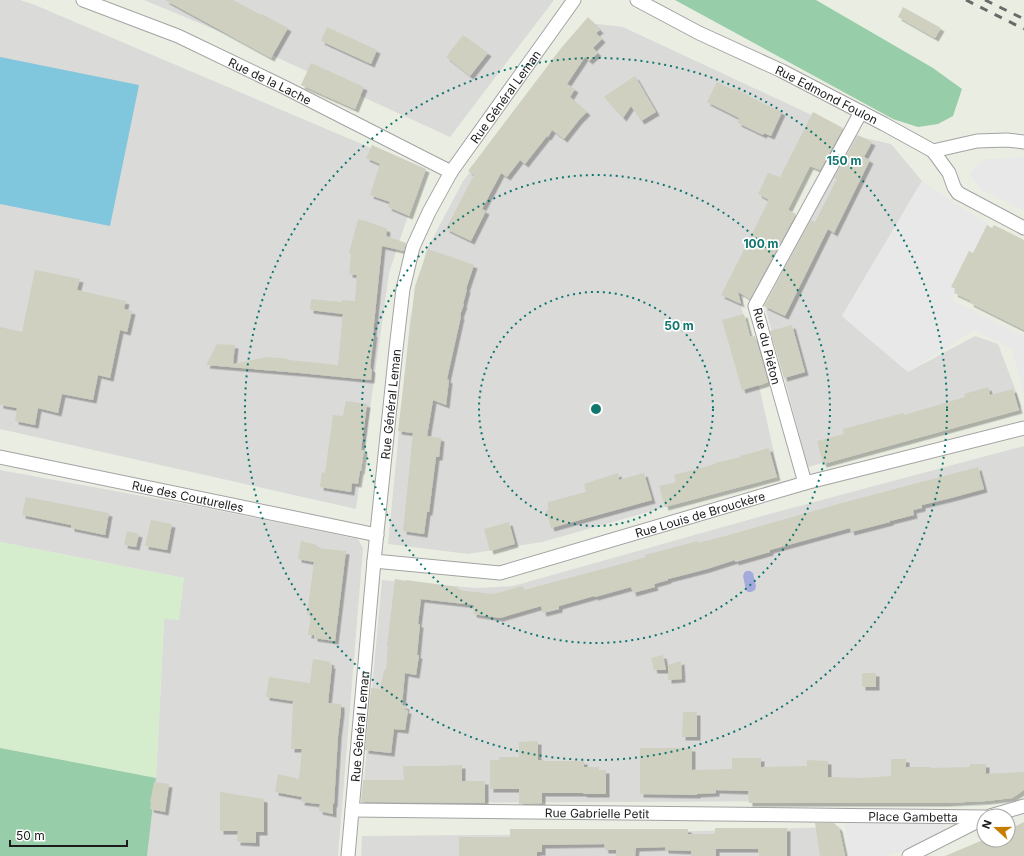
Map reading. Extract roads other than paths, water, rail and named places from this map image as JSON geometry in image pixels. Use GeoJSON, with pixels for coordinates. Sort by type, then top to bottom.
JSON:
{"type":"FeatureCollection","features":[{"type":"Feature","properties":{"kind":"street","name":"Rue de la Lache"},"geometry":{"type":"LineString","coordinates":[[83,0],[178,36],[284,87],[452,172]]}},
{"type":"Feature","properties":{"kind":"street","name":"Rue Général Leman"},"geometry":{"type":"LineString","coordinates":[[348,856],[374,561],[403,289],[413,247],[429,212],[452,172],[574,0]]}},
{"type":"Feature","properties":{"kind":"street","name":"Rue Edmond Foulon"},"geometry":{"type":"LineString","coordinates":[[637,0],[698,33],[782,71],[933,151]]}},
{"type":"Feature","properties":{"kind":"street","name":"Rue du Piéton"},"geometry":{"type":"LineString","coordinates":[[805,483],[755,306],[861,112]]}},
{"type":"Feature","properties":{"kind":"street"},"geometry":{"type":"LineString","coordinates":[[1024,142],[1007,140],[977,141],[933,151],[949,173],[954,188],[958,193],[1024,228]]}},
{"type":"Feature","properties":{"kind":"street","name":"Rue Louis de Brouckère"},"geometry":{"type":"LineString","coordinates":[[374,561],[500,573],[805,483],[1024,428]]}},
{"type":"Feature","properties":{"kind":"street","name":"Rue des Couturelles"},"geometry":{"type":"LineString","coordinates":[[0,457],[377,534]]}},
{"type":"Feature","properties":{"kind":"street","name":"Rue Gabrielle Petit"},"geometry":{"type":"LineString","coordinates":[[352,810],[842,815]]}},
{"type":"Feature","properties":{"kind":"street","name":"Place Gambetta"},"geometry":{"type":"LineString","coordinates":[[842,815],[976,818]]}},
{"type":"Feature","properties":{"kind":"street","name":"Place Gambetta"},"geometry":{"type":"LineString","coordinates":[[909,856],[976,822]]}},
{"type":"Feature","properties":{"kind":"railway"},"geometry":{"type":"LineString","coordinates":[[966,0],[1024,29]]}},
{"type":"Feature","properties":{"kind":"railway"},"geometry":{"type":"LineString","coordinates":[[985,0],[1024,19]]}}]}
